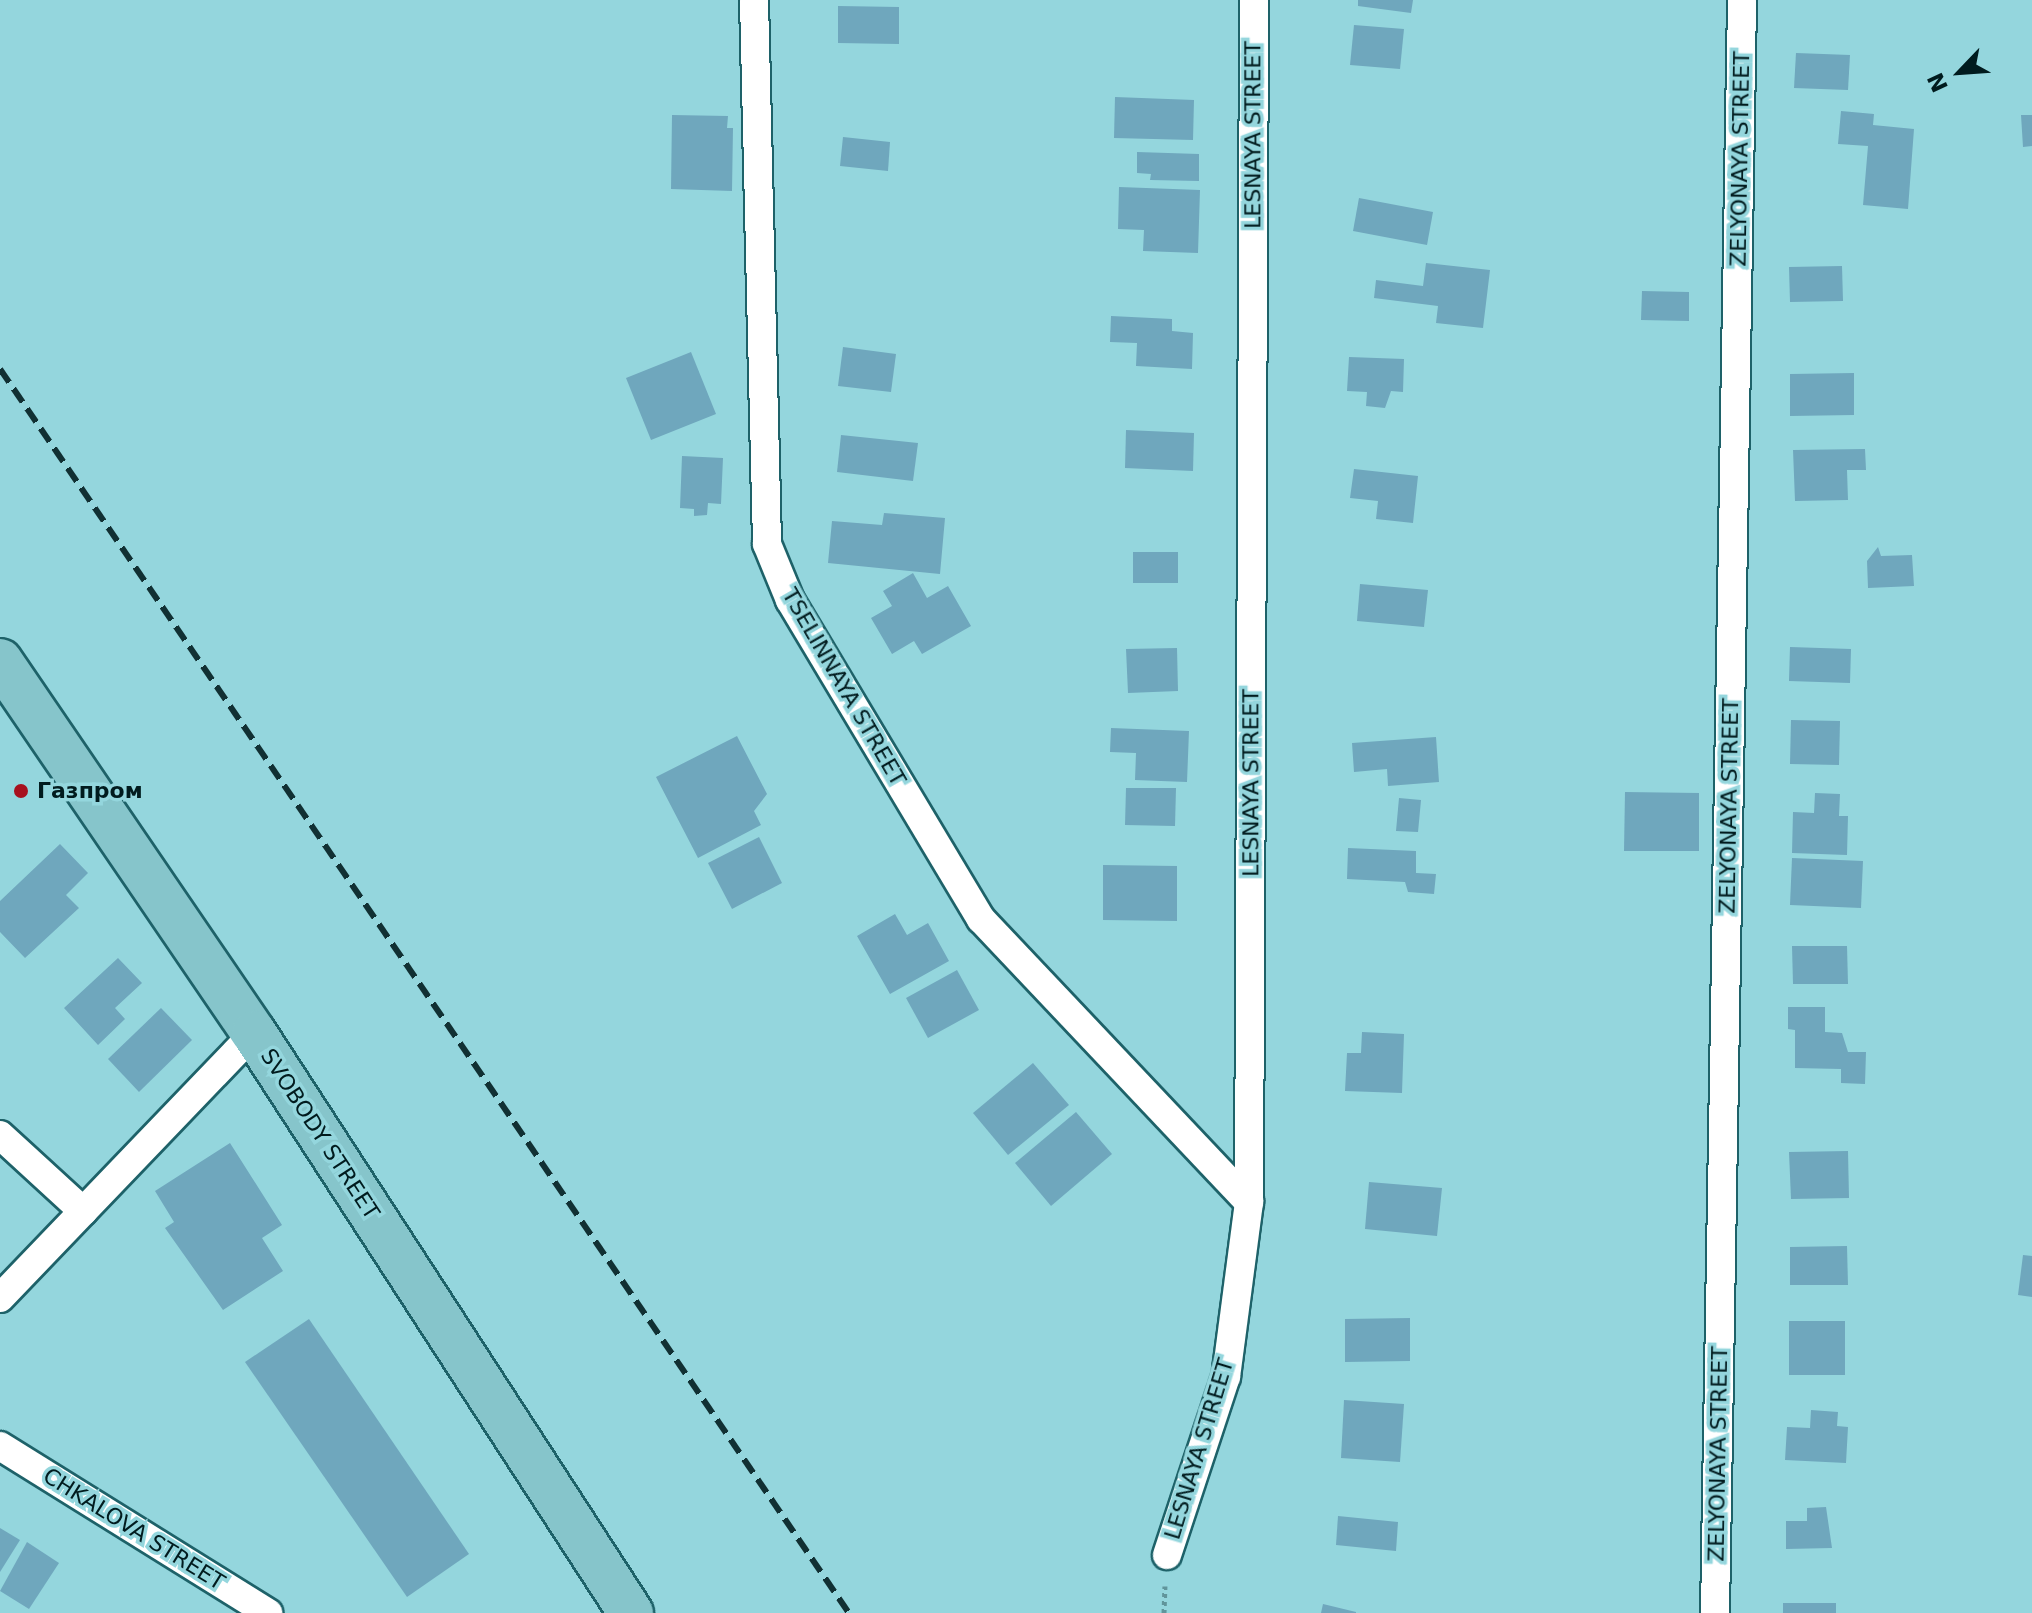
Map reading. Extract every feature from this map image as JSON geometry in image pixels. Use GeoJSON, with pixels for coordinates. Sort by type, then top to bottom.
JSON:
{"type":"FeatureCollection","features":[{"type":"Feature","properties":{"kind":"main road","name":"SVOBODY STREET"},"geometry":{"type":"LineString","coordinates":[[0,661],[254,1033],[631,1613]]}},
{"type":"Feature","properties":{"kind":"street","name":"TSELINNAYA STREET"},"geometry":{"type":"LineString","coordinates":[[754,0],[767,544],[790,600],[981,919],[1249,1202]]}},
{"type":"Feature","properties":{"kind":"street","name":"LESNAYA STREET"},"geometry":{"type":"LineString","coordinates":[[1167,1555],[1226,1377],[1249,1202],[1254,0]]}},
{"type":"Feature","properties":{"kind":"street","name":"ZELYONAYA STREET"},"geometry":{"type":"LineString","coordinates":[[1715,1613],[1742,0]]}},
{"type":"Feature","properties":{"kind":"street"},"geometry":{"type":"LineString","coordinates":[[0,1298],[254,1033]]}},
{"type":"Feature","properties":{"kind":"street"},"geometry":{"type":"LineString","coordinates":[[0,1135],[83,1211]]}},
{"type":"Feature","properties":{"kind":"street","name":"CHKALOVA STREET"},"geometry":{"type":"LineString","coordinates":[[0,1446],[268,1613]]}},
{"type":"Feature","properties":{"kind":"building"},"geometry":{"type":"Polygon","coordinates":[[[1358,0],[1413,0],[1411,13],[1358,6],[1358,0]]]}},
{"type":"Feature","properties":{"kind":"building"},"geometry":{"type":"Polygon","coordinates":[[[838,6],[899,7],[899,44],[838,43],[838,6]]]}},
{"type":"Feature","properties":{"kind":"building"},"geometry":{"type":"Polygon","coordinates":[[[1354,25],[1404,29],[1400,69],[1350,65],[1354,25]]]}},
{"type":"Feature","properties":{"kind":"building"},"geometry":{"type":"Polygon","coordinates":[[[1796,53],[1850,55],[1848,90],[1794,88],[1796,53]]]}},
{"type":"Feature","properties":{"kind":"building"},"geometry":{"type":"Polygon","coordinates":[[[1115,97],[1194,100],[1193,140],[1114,138],[1115,97]]]}},
{"type":"Feature","properties":{"kind":"building"},"geometry":{"type":"Polygon","coordinates":[[[1841,111],[1874,114],[1873,125],[1914,129],[1908,209],[1863,205],[1868,146],[1838,144],[1841,111]]]}},
{"type":"Feature","properties":{"kind":"building"},"geometry":{"type":"Polygon","coordinates":[[[672,115],[728,116],[727,128],[733,128],[732,191],[671,189],[672,115]]]}},
{"type":"Feature","properties":{"kind":"building"},"geometry":{"type":"Polygon","coordinates":[[[2021,115],[2032,115],[2032,146],[2023,147],[2021,115]]]}},
{"type":"Feature","properties":{"kind":"building"},"geometry":{"type":"Polygon","coordinates":[[[843,137],[890,142],[888,171],[840,166],[843,137]]]}},
{"type":"Feature","properties":{"kind":"building"},"geometry":{"type":"Polygon","coordinates":[[[1137,152],[1199,154],[1199,181],[1150,180],[1151,174],[1137,173],[1137,152]]]}},
{"type":"Feature","properties":{"kind":"building"},"geometry":{"type":"Polygon","coordinates":[[[1119,187],[1200,190],[1198,253],[1143,251],[1144,230],[1118,229],[1119,187]]]}},
{"type":"Feature","properties":{"kind":"building"},"geometry":{"type":"Polygon","coordinates":[[[1359,198],[1433,212],[1427,245],[1353,231],[1359,198]]]}},
{"type":"Feature","properties":{"kind":"building"},"geometry":{"type":"Polygon","coordinates":[[[1426,263],[1490,270],[1483,328],[1436,323],[1438,306],[1374,298],[1376,280],[1423,286],[1426,263]]]}},
{"type":"Feature","properties":{"kind":"building"},"geometry":{"type":"Polygon","coordinates":[[[1842,266],[1843,301],[1790,302],[1789,267],[1842,266]]]}},
{"type":"Feature","properties":{"kind":"building"},"geometry":{"type":"Polygon","coordinates":[[[1642,291],[1689,292],[1689,321],[1641,320],[1642,291]]]}},
{"type":"Feature","properties":{"kind":"building"},"geometry":{"type":"Polygon","coordinates":[[[1111,316],[1172,319],[1172,331],[1193,333],[1192,369],[1136,366],[1137,343],[1110,342],[1111,316]]]}},
{"type":"Feature","properties":{"kind":"building"},"geometry":{"type":"Polygon","coordinates":[[[843,347],[896,354],[891,392],[838,386],[843,347]]]}},
{"type":"Feature","properties":{"kind":"building"},"geometry":{"type":"Polygon","coordinates":[[[691,352],[716,414],[651,440],[626,378],[691,352]]]}},
{"type":"Feature","properties":{"kind":"building"},"geometry":{"type":"Polygon","coordinates":[[[1349,357],[1404,359],[1403,392],[1391,391],[1385,408],[1366,406],[1367,392],[1347,391],[1349,357]]]}},
{"type":"Feature","properties":{"kind":"building"},"geometry":{"type":"Polygon","coordinates":[[[1854,373],[1854,415],[1790,416],[1790,374],[1854,373]]]}},
{"type":"Feature","properties":{"kind":"building"},"geometry":{"type":"Polygon","coordinates":[[[1126,430],[1194,433],[1193,471],[1125,468],[1126,430]]]}},
{"type":"Feature","properties":{"kind":"building"},"geometry":{"type":"Polygon","coordinates":[[[841,435],[918,443],[913,481],[837,472],[841,435]]]}},
{"type":"Feature","properties":{"kind":"building"},"geometry":{"type":"Polygon","coordinates":[[[1865,449],[1866,470],[1847,470],[1848,500],[1795,501],[1793,450],[1865,449]]]}},
{"type":"Feature","properties":{"kind":"building"},"geometry":{"type":"Polygon","coordinates":[[[682,456],[723,458],[721,504],[708,503],[707,515],[694,516],[694,509],[680,508],[682,456]]]}},
{"type":"Feature","properties":{"kind":"building"},"geometry":{"type":"Polygon","coordinates":[[[1354,469],[1418,476],[1413,523],[1376,519],[1378,501],[1350,498],[1354,469]]]}},
{"type":"Feature","properties":{"kind":"building"},"geometry":{"type":"Polygon","coordinates":[[[884,513],[945,518],[940,574],[828,563],[832,521],[882,525],[884,513]]]}},
{"type":"Feature","properties":{"kind":"building"},"geometry":{"type":"Polygon","coordinates":[[[1878,547],[1881,556],[1912,555],[1914,586],[1868,588],[1867,561],[1878,547]]]}},
{"type":"Feature","properties":{"kind":"building"},"geometry":{"type":"Polygon","coordinates":[[[1133,552],[1178,552],[1178,583],[1133,583],[1133,552]]]}},
{"type":"Feature","properties":{"kind":"building"},"geometry":{"type":"Polygon","coordinates":[[[913,573],[927,598],[948,586],[971,626],[922,654],[914,641],[892,654],[871,618],[892,606],[883,591],[913,573]]]}},
{"type":"Feature","properties":{"kind":"building"},"geometry":{"type":"Polygon","coordinates":[[[1360,584],[1428,590],[1424,627],[1357,621],[1360,584]]]}},
{"type":"Feature","properties":{"kind":"building"},"geometry":{"type":"Polygon","coordinates":[[[1790,647],[1851,649],[1850,683],[1789,681],[1790,647]]]}},
{"type":"Feature","properties":{"kind":"building"},"geometry":{"type":"Polygon","coordinates":[[[1177,648],[1178,691],[1128,693],[1126,649],[1177,648]]]}},
{"type":"Feature","properties":{"kind":"building"},"geometry":{"type":"Polygon","coordinates":[[[1791,720],[1840,721],[1839,765],[1790,764],[1791,720]]]}},
{"type":"Feature","properties":{"kind":"building"},"geometry":{"type":"Polygon","coordinates":[[[1111,728],[1189,731],[1187,782],[1135,780],[1136,753],[1110,752],[1111,728]]]}},
{"type":"Feature","properties":{"kind":"building"},"geometry":{"type":"Polygon","coordinates":[[[737,736],[767,794],[754,811],[761,825],[698,858],[656,777],[737,736]]]}},
{"type":"Feature","properties":{"kind":"building"},"geometry":{"type":"Polygon","coordinates":[[[1436,737],[1439,782],[1388,786],[1387,769],[1354,772],[1352,743],[1436,737]]]}},
{"type":"Feature","properties":{"kind":"building"},"geometry":{"type":"Polygon","coordinates":[[[1126,788],[1176,788],[1175,826],[1125,825],[1126,788]]]}},
{"type":"Feature","properties":{"kind":"building"},"geometry":{"type":"Polygon","coordinates":[[[1625,792],[1699,793],[1699,851],[1624,851],[1625,792]]]}},
{"type":"Feature","properties":{"kind":"building"},"geometry":{"type":"Polygon","coordinates":[[[1815,793],[1840,794],[1839,816],[1848,816],[1847,855],[1792,853],[1793,812],[1814,813],[1815,793]]]}},
{"type":"Feature","properties":{"kind":"building"},"geometry":{"type":"Polygon","coordinates":[[[1399,798],[1421,800],[1418,832],[1396,831],[1399,798]]]}},
{"type":"Feature","properties":{"kind":"building"},"geometry":{"type":"Polygon","coordinates":[[[759,837],[782,883],[732,909],[708,863],[759,837]]]}},
{"type":"Feature","properties":{"kind":"building"},"geometry":{"type":"Polygon","coordinates":[[[60,844],[88,873],[66,895],[79,908],[25,958],[0,932],[0,901],[60,844]]]}},
{"type":"Feature","properties":{"kind":"building"},"geometry":{"type":"Polygon","coordinates":[[[1348,848],[1416,851],[1416,873],[1436,874],[1434,894],[1408,892],[1405,882],[1347,879],[1348,848]]]}},
{"type":"Feature","properties":{"kind":"building"},"geometry":{"type":"Polygon","coordinates":[[[1792,858],[1863,861],[1861,908],[1790,905],[1792,858]]]}},
{"type":"Feature","properties":{"kind":"building"},"geometry":{"type":"Polygon","coordinates":[[[1103,865],[1177,866],[1177,921],[1103,920],[1103,865]]]}},
{"type":"Feature","properties":{"kind":"building"},"geometry":{"type":"Polygon","coordinates":[[[895,914],[907,935],[928,923],[949,961],[890,994],[857,936],[895,914]]]}},
{"type":"Feature","properties":{"kind":"building"},"geometry":{"type":"Polygon","coordinates":[[[1792,946],[1847,946],[1848,984],[1793,984],[1792,946]]]}},
{"type":"Feature","properties":{"kind":"building"},"geometry":{"type":"Polygon","coordinates":[[[118,958],[142,983],[115,1008],[125,1019],[98,1045],[64,1008],[118,958]]]}},
{"type":"Feature","properties":{"kind":"building"},"geometry":{"type":"Polygon","coordinates":[[[957,970],[979,1010],[928,1038],[906,998],[957,970]]]}},
{"type":"Feature","properties":{"kind":"building"},"geometry":{"type":"Polygon","coordinates":[[[1788,1007],[1825,1007],[1825,1032],[1842,1033],[1848,1052],[1866,1052],[1865,1084],[1841,1083],[1841,1069],[1795,1068],[1795,1030],[1788,1029],[1788,1007]]]}},
{"type":"Feature","properties":{"kind":"building"},"geometry":{"type":"Polygon","coordinates":[[[161,1008],[192,1040],[139,1092],[108,1059],[161,1008]]]}},
{"type":"Feature","properties":{"kind":"building"},"geometry":{"type":"Polygon","coordinates":[[[1362,1032],[1404,1034],[1402,1093],[1345,1091],[1347,1053],[1361,1053],[1362,1032]]]}},
{"type":"Feature","properties":{"kind":"building"},"geometry":{"type":"Polygon","coordinates":[[[1033,1063],[1069,1105],[1008,1155],[973,1113],[1033,1063]]]}},
{"type":"Feature","properties":{"kind":"building"},"geometry":{"type":"Polygon","coordinates":[[[1076,1112],[1112,1154],[1051,1206],[1015,1163],[1076,1112]]]}},
{"type":"Feature","properties":{"kind":"building"},"geometry":{"type":"Polygon","coordinates":[[[230,1143],[282,1225],[262,1238],[283,1271],[223,1310],[165,1228],[174,1222],[155,1191],[230,1143]]]}},
{"type":"Feature","properties":{"kind":"building"},"geometry":{"type":"Polygon","coordinates":[[[1848,1151],[1849,1198],[1791,1199],[1789,1152],[1848,1151]]]}},
{"type":"Feature","properties":{"kind":"building"},"geometry":{"type":"Polygon","coordinates":[[[1369,1182],[1442,1188],[1437,1236],[1365,1229],[1369,1182]]]}},
{"type":"Feature","properties":{"kind":"building"},"geometry":{"type":"Polygon","coordinates":[[[1847,1246],[1848,1285],[1790,1285],[1790,1247],[1847,1246]]]}},
{"type":"Feature","properties":{"kind":"building"},"geometry":{"type":"Polygon","coordinates":[[[2023,1255],[2032,1256],[2032,1297],[2018,1295],[2023,1255]]]}},
{"type":"Feature","properties":{"kind":"building"},"geometry":{"type":"Polygon","coordinates":[[[1410,1318],[1410,1361],[1345,1362],[1345,1319],[1410,1318]]]}},
{"type":"Feature","properties":{"kind":"building"},"geometry":{"type":"Polygon","coordinates":[[[309,1319],[469,1554],[407,1597],[245,1362],[309,1319]]]}},
{"type":"Feature","properties":{"kind":"building"},"geometry":{"type":"Polygon","coordinates":[[[1789,1321],[1845,1321],[1845,1375],[1789,1375],[1789,1321]]]}},
{"type":"Feature","properties":{"kind":"building"},"geometry":{"type":"Polygon","coordinates":[[[1344,1400],[1404,1404],[1400,1462],[1341,1458],[1344,1400]]]}},
{"type":"Feature","properties":{"kind":"building"},"geometry":{"type":"Polygon","coordinates":[[[1811,1410],[1838,1412],[1837,1426],[1848,1427],[1846,1463],[1785,1460],[1787,1427],[1810,1428],[1811,1410]]]}},
{"type":"Feature","properties":{"kind":"building"},"geometry":{"type":"Polygon","coordinates":[[[1826,1507],[1832,1548],[1786,1549],[1786,1521],[1807,1521],[1807,1508],[1826,1507]]]}},
{"type":"Feature","properties":{"kind":"building"},"geometry":{"type":"Polygon","coordinates":[[[1338,1516],[1398,1522],[1396,1551],[1336,1545],[1338,1516]]]}},
{"type":"Feature","properties":{"kind":"building"},"geometry":{"type":"Polygon","coordinates":[[[0,1528],[20,1540],[0,1572],[0,1528]]]}},
{"type":"Feature","properties":{"kind":"building"},"geometry":{"type":"Polygon","coordinates":[[[27,1542],[59,1563],[29,1609],[0,1591],[27,1542]]]}},
{"type":"Feature","properties":{"kind":"building"},"geometry":{"type":"Polygon","coordinates":[[[1783,1603],[1836,1603],[1836,1613],[1783,1613],[1783,1603]]]}},
{"type":"Feature","properties":{"kind":"building"},"geometry":{"type":"Polygon","coordinates":[[[1323,1604],[1356,1612],[1356,1613],[1321,1613],[1323,1604]]]}},
{"type":"Feature","properties":{"kind":"railway"},"geometry":{"type":"LineString","coordinates":[[0,369],[849,1613]]}},
{"type":"Feature","properties":{"kind":"place","name":"Газпром"},"geometry":{"type":"Point","coordinates":[21,791]}}]}
